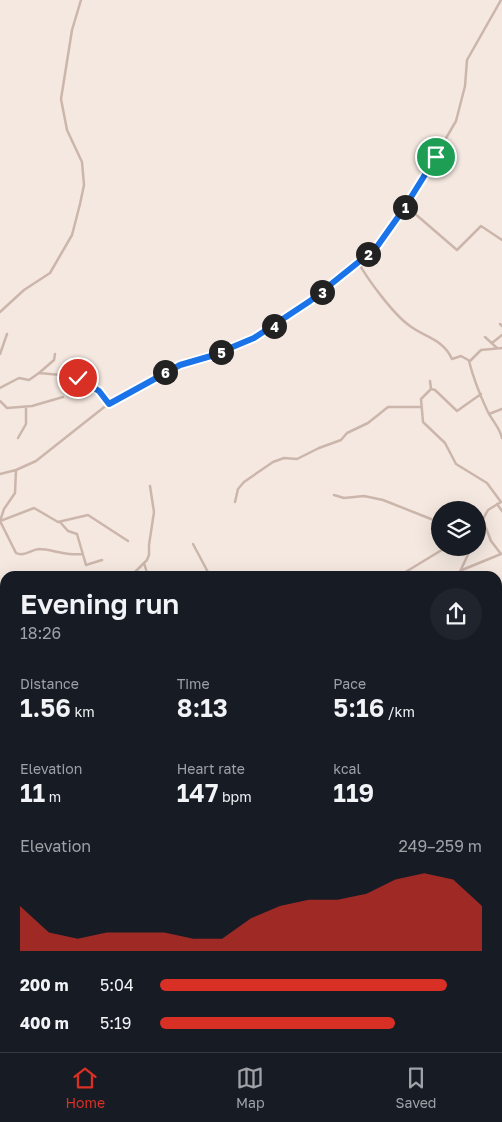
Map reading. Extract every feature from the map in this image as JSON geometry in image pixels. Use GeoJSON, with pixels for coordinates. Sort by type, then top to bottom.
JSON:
{"type":"FeatureCollection","features":[{"type":"Feature","properties":{"kind":"street"},"geometry":{"type":"LineString","coordinates":[[0,312],[24,290],[50,273],[71,236],[80,204],[84,185],[82,165],[67,130],[61,99],[72,30],[81,0]]}},
{"type":"Feature","properties":{"kind":"street"},"geometry":{"type":"LineString","coordinates":[[0,474],[16,470],[46,455],[109,404],[180,365],[221,352],[267,332],[376,248],[406,206],[456,121],[465,86],[467,60],[501,0]]}},
{"type":"Feature","properties":{"kind":"street"},"geometry":{"type":"LineString","coordinates":[[406,206],[457,250],[482,226],[502,240]]}},
{"type":"Feature","properties":{"kind":"street"},"geometry":{"type":"LineString","coordinates":[[358,262],[392,308],[410,326],[438,341],[448,349],[452,358],[460,356],[469,361],[489,414],[498,425],[502,438]]}},
{"type":"Feature","properties":{"kind":"street"},"geometry":{"type":"LineString","coordinates":[[0,354],[6,334]]}},
{"type":"Feature","properties":{"kind":"street"},"geometry":{"type":"LineString","coordinates":[[492,343],[502,335]]}},
{"type":"Feature","properties":{"kind":"street"},"geometry":{"type":"LineString","coordinates":[[485,337],[497,348]]}},
{"type":"Feature","properties":{"kind":"street"},"geometry":{"type":"LineString","coordinates":[[469,361],[481,350],[502,348]]}},
{"type":"Feature","properties":{"kind":"street"},"geometry":{"type":"LineString","coordinates":[[0,388],[19,378],[29,380],[54,360],[55,354]]}},
{"type":"Feature","properties":{"kind":"street"},"geometry":{"type":"LineString","coordinates":[[38,374],[52,374],[80,379],[99,391],[109,404]]}},
{"type":"Feature","properties":{"kind":"street"},"geometry":{"type":"LineString","coordinates":[[430,381],[431,389]]}},
{"type":"Feature","properties":{"kind":"street"},"geometry":{"type":"LineString","coordinates":[[431,389],[435,390],[457,411],[481,394]]}},
{"type":"Feature","properties":{"kind":"street"},"geometry":{"type":"LineString","coordinates":[[431,389],[422,396],[423,422],[445,443],[456,464],[487,483],[500,502],[502,511]]}},
{"type":"Feature","properties":{"kind":"street"},"geometry":{"type":"LineString","coordinates":[[0,401],[8,408],[26,407],[63,397]]}},
{"type":"Feature","properties":{"kind":"street"},"geometry":{"type":"LineString","coordinates":[[18,438],[26,424],[26,407]]}},
{"type":"Feature","properties":{"kind":"street"},"geometry":{"type":"LineString","coordinates":[[235,502],[238,489],[244,482],[278,460],[286,458],[297,459],[318,448],[341,440],[346,433],[368,423],[388,407],[421,407]]}},
{"type":"Feature","properties":{"kind":"street"},"geometry":{"type":"LineString","coordinates":[[489,414],[502,409]]}},
{"type":"Feature","properties":{"kind":"street"},"geometry":{"type":"LineString","coordinates":[[16,470],[15,492],[2,512],[0,521],[10,545],[18,555],[39,549],[67,555],[82,554]]}},
{"type":"Feature","properties":{"kind":"street"},"geometry":{"type":"LineString","coordinates":[[136,571],[150,555],[149,538],[154,512],[150,486]]}},
{"type":"Feature","properties":{"kind":"street"},"geometry":{"type":"LineString","coordinates":[[334,495],[344,498],[364,496],[383,500],[431,520]]}},
{"type":"Feature","properties":{"kind":"street"},"geometry":{"type":"LineString","coordinates":[[486,513],[500,502]]}},
{"type":"Feature","properties":{"kind":"street"},"geometry":{"type":"LineString","coordinates":[[0,521],[34,508],[60,522],[68,531],[77,534],[82,554],[88,565],[102,560]]}},
{"type":"Feature","properties":{"kind":"street"},"geometry":{"type":"LineString","coordinates":[[60,522],[88,515],[128,541]]}},
{"type":"Feature","properties":{"kind":"street"},"geometry":{"type":"LineString","coordinates":[[462,570],[502,555],[491,541],[486,528]]}},
{"type":"Feature","properties":{"kind":"street"},"geometry":{"type":"LineString","coordinates":[[193,544],[207,571]]}},
{"type":"Feature","properties":{"kind":"street"},"geometry":{"type":"LineString","coordinates":[[407,571],[432,556]]}},
{"type":"Feature","properties":{"kind":"street"},"geometry":{"type":"LineString","coordinates":[[462,570],[468,556]]}},
{"type":"Feature","properties":{"kind":"street"},"geometry":{"type":"LineString","coordinates":[[144,563],[146,571]]}},
{"type":"Feature","properties":{"kind":"route"},"geometry":{"type":"LineString","coordinates":[[78,378],[99,391],[109,404],[180,365],[211,356],[267,332],[310,301],[376,248],[403,210],[436,157]]}}]}
